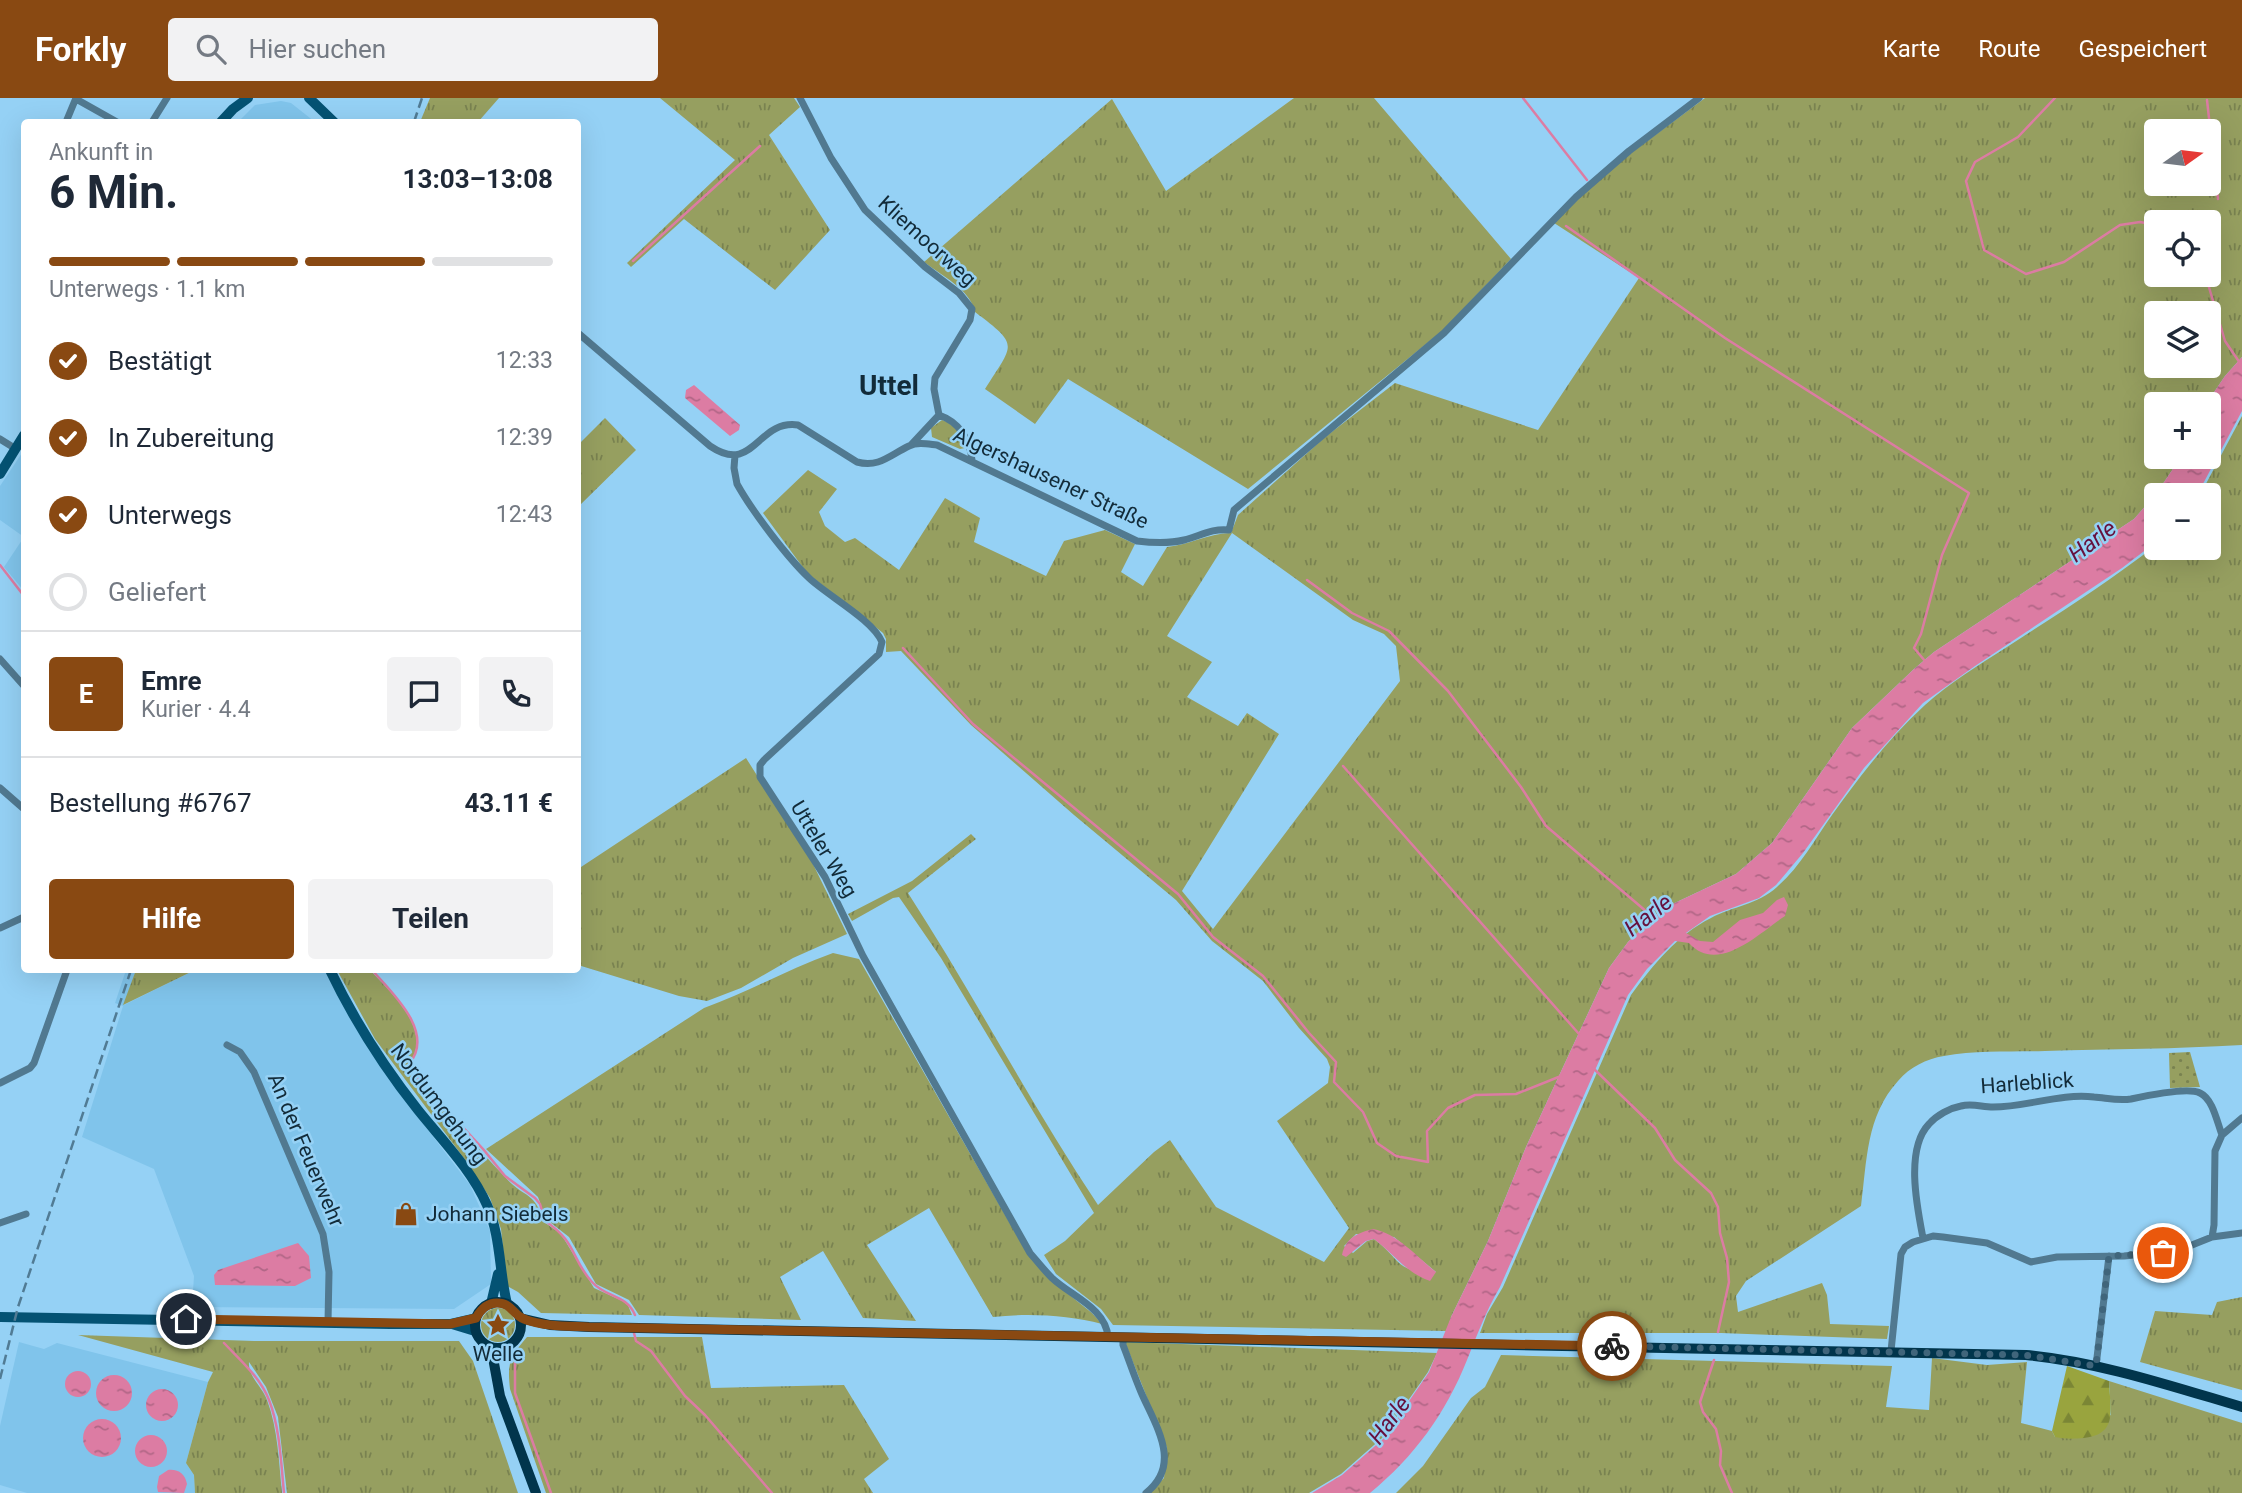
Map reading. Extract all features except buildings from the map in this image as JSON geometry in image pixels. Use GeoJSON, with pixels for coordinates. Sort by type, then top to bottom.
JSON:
{"type":"FeatureCollection","features":[{"type":"Feature","properties":{"kind":"main road"},"geometry":{"type":"LineString","coordinates":[[520,1318],[520,1332],[513,1342],[497,1348],[481,1341],[475,1331],[476,1318],[480,1312],[491,1304],[507,1304],[520,1318],[550,1325],[2025,1355],[2096,1366],[2242,1407]]}},
{"type":"Feature","properties":{"kind":"main road"},"geometry":{"type":"LineString","coordinates":[[520,1332],[550,1325]]}},
{"type":"Feature","properties":{"kind":"main road"},"geometry":{"type":"LineString","coordinates":[[497,1348],[500,1396],[536,1493]]}},
{"type":"Feature","properties":{"kind":"street"},"geometry":{"type":"LineString","coordinates":[[154,119],[167,98]]}},
{"type":"Feature","properties":{"kind":"street"},"geometry":{"type":"LineString","coordinates":[[302,98],[311,101],[331,119]]}},
{"type":"Feature","properties":{"kind":"street","name":"Kliemoorweg"},"geometry":{"type":"LineString","coordinates":[[800,98],[831,158],[864,210],[925,267],[959,293],[972,309],[970,320],[935,378],[934,389],[939,415]]}},
{"type":"Feature","properties":{"kind":"street","name":"Algershausener Straße"},"geometry":{"type":"LineString","coordinates":[[911,446],[922,443],[937,445],[1138,541],[1160,544],[1182,541],[1217,529],[1229,530],[1234,510],[1444,333],[1576,197],[1629,151],[1699,98]]}},
{"type":"Feature","properties":{"kind":"street"},"geometry":{"type":"LineString","coordinates":[[67,119],[76,99],[112,119]]}},
{"type":"Feature","properties":{"kind":"street"},"geometry":{"type":"LineString","coordinates":[[224,119],[243,100]]}},
{"type":"Feature","properties":{"kind":"street"},"geometry":{"type":"LineString","coordinates":[[581,336],[710,446],[723,454],[735,455],[749,451],[775,428],[787,423],[798,425],[857,463],[865,465],[883,462],[911,446],[939,415],[959,427],[970,446],[972,460]]}},
{"type":"Feature","properties":{"kind":"street"},"geometry":{"type":"LineString","coordinates":[[0,439],[16,449]]}},
{"type":"Feature","properties":{"kind":"street"},"geometry":{"type":"LineString","coordinates":[[0,474],[21,440]]}},
{"type":"Feature","properties":{"kind":"street","name":"Utteler Weg"},"geometry":{"type":"LineString","coordinates":[[735,455],[737,484],[794,562],[820,588],[876,631],[882,642],[879,654],[764,760],[760,765],[760,778],[825,877],[863,956],[1030,1253],[1053,1278],[1101,1317],[1108,1337]]}},
{"type":"Feature","properties":{"kind":"street"},"geometry":{"type":"LineString","coordinates":[[0,659],[21,683]]}},
{"type":"Feature","properties":{"kind":"street"},"geometry":{"type":"LineString","coordinates":[[0,788],[21,806]]}},
{"type":"Feature","properties":{"kind":"street"},"geometry":{"type":"LineString","coordinates":[[1,926],[21,918]]}},
{"type":"Feature","properties":{"kind":"street"},"geometry":{"type":"LineString","coordinates":[[0,1083],[30,1068],[34,1063],[66,973]]}},
{"type":"Feature","properties":{"kind":"street","name":"Nordumgehung"},"geometry":{"type":"LineString","coordinates":[[332,973],[350,1010],[383,1062],[462,1165],[485,1202],[496,1233],[507,1304]]}},
{"type":"Feature","properties":{"kind":"street","name":"An der Feuerwehr"},"geometry":{"type":"LineString","coordinates":[[227,1045],[240,1052],[254,1072],[323,1234],[329,1272],[328,1322]]}},
{"type":"Feature","properties":{"kind":"street","name":"Harleblick"},"geometry":{"type":"LineString","coordinates":[[1923,1238],[1915,1186],[1915,1161],[1920,1139],[1928,1125],[1942,1114],[1960,1106],[1975,1104],[1992,1107],[2032,1100],[2094,1097],[2106,1100],[2130,1099],[2196,1091],[2208,1099],[2222,1135]]}},
{"type":"Feature","properties":{"kind":"street"},"geometry":{"type":"LineString","coordinates":[[2212,1237],[2213,1161],[2217,1142],[2242,1118]]}},
{"type":"Feature","properties":{"kind":"street"},"geometry":{"type":"LineString","coordinates":[[0,1223],[26,1214]]}},
{"type":"Feature","properties":{"kind":"street"},"geometry":{"type":"LineString","coordinates":[[1891,1351],[1901,1254],[1905,1247],[1923,1238],[1943,1237],[1987,1243],[2031,1262],[2057,1257],[2177,1251],[2212,1237],[2242,1233]]}},
{"type":"Feature","properties":{"kind":"street"},"geometry":{"type":"LineString","coordinates":[[2096,1366],[2109,1256]]}},
{"type":"Feature","properties":{"kind":"street","name":"Nordumgehung"},"geometry":{"type":"LineString","coordinates":[[491,1304],[500,1268]]}},
{"type":"Feature","properties":{"kind":"street"},"geometry":{"type":"LineString","coordinates":[[0,1317],[450,1324],[476,1318]]}},
{"type":"Feature","properties":{"kind":"street"},"geometry":{"type":"LineString","coordinates":[[450,1324],[475,1331]]}},
{"type":"Feature","properties":{"kind":"street"},"geometry":{"type":"LineString","coordinates":[[1123,1337],[1123,1345],[1164,1449],[1165,1460],[1161,1477],[1146,1493]]}},
{"type":"Feature","properties":{"kind":"shaded area"},"geometry":{"type":"Polygon","coordinates":[[[281,101],[291,103],[311,119],[241,119],[255,105],[281,101]]]}},
{"type":"Feature","properties":{"kind":"shaded area"},"geometry":{"type":"Polygon","coordinates":[[[21,454],[21,535],[0,520],[0,486],[21,454]]]}},
{"type":"Feature","properties":{"kind":"shaded area"},"geometry":{"type":"Polygon","coordinates":[[[21,542],[21,587],[4,567],[21,542]]]}},
{"type":"Feature","properties":{"kind":"shaded area"},"geometry":{"type":"Polygon","coordinates":[[[125,973],[135,973],[124,1005],[189,973],[328,973],[399,1092],[470,1185],[490,1231],[491,1284],[454,1309],[192,1307],[194,1276],[154,1169],[82,1137],[123,1006],[115,1003],[125,973]]]}},
{"type":"Feature","properties":{"kind":"shaded area"},"geometry":{"type":"Polygon","coordinates":[[[19,1342],[44,1349],[57,1343],[208,1382],[186,1463],[194,1475],[195,1493],[27,1493],[0,1485],[0,1426],[19,1342]]]}},
{"type":"Feature","properties":{"kind":"green space"},"geometry":{"type":"Polygon","coordinates":[[[430,98],[499,98],[481,119],[421,119],[430,98]]]}},
{"type":"Feature","properties":{"kind":"green space"},"geometry":{"type":"Polygon","coordinates":[[[660,98],[794,98],[800,107],[769,135],[830,230],[775,290],[684,219],[631,267],[627,263],[735,160],[660,98]]]}},
{"type":"Feature","properties":{"kind":"green space"},"geometry":{"type":"Polygon","coordinates":[[[1294,98],[1374,98],[1511,259],[1442,331],[1248,489],[1068,379],[1035,424],[985,389],[1006,353],[1006,339],[975,312],[961,290],[924,262],[1112,99],[1166,191],[1294,98]]]}},
{"type":"Feature","properties":{"kind":"green space"},"geometry":{"type":"Polygon","coordinates":[[[1705,98],[2242,98],[2242,357],[2214,392],[2144,392],[2144,469],[2173,469],[2163,483],[2144,483],[2144,508],[2134,519],[1934,652],[1852,728],[1772,843],[1736,874],[1662,909],[1628,942],[1609,968],[1526,1147],[1488,1241],[1451,1317],[1447,1331],[1113,1325],[1101,1309],[1056,1274],[1044,1255],[1065,1241],[1094,1213],[941,958],[899,897],[852,921],[848,914],[912,881],[971,834],[976,839],[908,893],[1098,1205],[1170,1140],[1216,1207],[1324,1262],[1349,1228],[1277,1121],[1328,1083],[1330,1067],[1327,1059],[1263,981],[1212,941],[1176,900],[971,725],[901,651],[886,652],[883,633],[807,573],[763,513],[808,470],[837,489],[819,512],[825,526],[845,542],[855,538],[899,570],[945,498],[980,518],[974,542],[1046,576],[1064,541],[1105,530],[1135,544],[1121,572],[1143,586],[1167,547],[1231,533],[1238,515],[1324,438],[1395,383],[1538,430],[1639,278],[1551,221],[1631,153],[1705,98]],[[1232,533],[1167,636],[1212,662],[1187,697],[1238,726],[1247,713],[1279,734],[1182,891],[1213,929],[1400,681],[1396,646],[1384,634],[1353,620],[1232,533]],[[1356,1234],[1344,1246],[1353,1253],[1367,1241],[1374,1239],[1406,1268],[1436,1272],[1394,1237],[1356,1234]]]}},
{"type":"Feature","properties":{"kind":"green space"},"geometry":{"type":"Polygon","coordinates":[[[2242,416],[2242,1045],[1969,1053],[1931,1059],[1908,1072],[1887,1095],[1874,1124],[1861,1206],[1746,1281],[1736,1296],[1738,1312],[1822,1283],[1827,1295],[1830,1324],[1889,1326],[1887,1339],[1721,1333],[1480,1333],[1487,1314],[1503,1287],[1631,995],[1648,973],[1687,933],[1719,914],[1761,898],[1785,879],[1876,758],[1899,731],[1944,689],[2102,585],[2144,554],[2144,560],[2221,560],[2221,483],[2206,483],[2214,469],[2221,469],[2221,456],[2242,416]]]}},
{"type":"Feature","properties":{"kind":"green space"},"geometry":{"type":"Polygon","coordinates":[[[605,418],[636,450],[581,504],[581,442],[605,418]]]}},
{"type":"Feature","properties":{"kind":"green space"},"geometry":{"type":"Polygon","coordinates":[[[942,420],[958,431],[965,448],[960,449],[932,437],[931,428],[942,420]]]}},
{"type":"Feature","properties":{"kind":"green space"},"geometry":{"type":"Polygon","coordinates":[[[746,758],[813,864],[847,934],[793,958],[741,988],[707,1001],[679,996],[581,966],[581,867],[746,758]]]}},
{"type":"Feature","properties":{"kind":"green space"},"geometry":{"type":"Polygon","coordinates":[[[833,953],[859,959],[1028,1255],[1052,1281],[1102,1324],[1048,1316],[993,1317],[929,1208],[867,1245],[916,1321],[863,1318],[823,1251],[780,1277],[801,1320],[639,1315],[629,1300],[596,1284],[569,1237],[546,1219],[538,1197],[486,1149],[704,1008],[833,953]]]}},
{"type":"Feature","properties":{"kind":"green space"},"geometry":{"type":"Polygon","coordinates":[[[135,973],[189,973],[123,1005],[135,973]]]}},
{"type":"Feature","properties":{"kind":"green space"},"geometry":{"type":"Polygon","coordinates":[[[339,973],[373,973],[398,1001],[413,1025],[416,1038],[415,1051],[409,1064],[414,1075],[482,1153],[512,1184],[533,1200],[544,1222],[561,1234],[594,1288],[627,1303],[632,1315],[541,1313],[518,1292],[507,1286],[501,1229],[490,1198],[466,1161],[375,1039],[339,973]]]}},
{"type":"Feature","properties":{"kind":"green space"},"geometry":{"type":"Polygon","coordinates":[[[2190,1052],[2200,1087],[2170,1088],[2169,1053],[2190,1052]]]}},
{"type":"Feature","properties":{"kind":"green space"},"geometry":{"type":"Polygon","coordinates":[[[2242,1297],[2242,1390],[2140,1362],[2155,1311],[2212,1315],[2217,1302],[2242,1297]]]}},
{"type":"Feature","properties":{"kind":"green space"},"geometry":{"type":"Polygon","coordinates":[[[498,1308],[510,1313],[515,1325],[510,1337],[498,1342],[486,1337],[481,1325],[486,1313],[498,1308]]]}},
{"type":"Feature","properties":{"kind":"green space"},"geometry":{"type":"Polygon","coordinates":[[[78,1335],[254,1341],[459,1341],[473,1361],[518,1493],[287,1493],[278,1417],[266,1387],[249,1362],[253,1377],[265,1395],[271,1411],[278,1446],[282,1493],[195,1493],[194,1475],[186,1463],[213,1372],[78,1335]]]}},
{"type":"Feature","properties":{"kind":"green space"},"geometry":{"type":"Polygon","coordinates":[[[527,1337],[702,1337],[711,1388],[844,1385],[889,1459],[864,1479],[873,1493],[546,1493],[510,1389],[511,1360],[527,1337]]]}},
{"type":"Feature","properties":{"kind":"green space"},"geometry":{"type":"Polygon","coordinates":[[[1125,1342],[1437,1353],[1428,1372],[1382,1438],[1341,1474],[1309,1493],[1149,1493],[1164,1478],[1167,1448],[1125,1342]]]}},
{"type":"Feature","properties":{"kind":"green space"},"geometry":{"type":"Polygon","coordinates":[[[1501,1355],[1892,1366],[1886,1407],[1929,1410],[1932,1358],[1987,1365],[2027,1362],[2021,1423],[2052,1431],[2055,1437],[2111,1415],[2109,1381],[2242,1423],[2242,1493],[1396,1493],[1423,1466],[1471,1398],[1485,1387],[1501,1355]]]}},
{"type":"Feature","properties":{"kind":"green space"},"geometry":{"type":"Polygon","coordinates":[[[2067,1366],[2109,1381],[2111,1410],[2108,1426],[2095,1436],[2062,1438],[2055,1437],[2052,1431],[2067,1366]]]}},
{"type":"Feature","properties":{"kind":"water"},"geometry":{"type":"Polygon","coordinates":[[[2242,357],[2242,411],[2221,450],[2221,392],[2214,392],[2242,357]]]}},
{"type":"Feature","properties":{"kind":"water"},"geometry":{"type":"Polygon","coordinates":[[[694,385],[740,425],[739,430],[730,436],[685,398],[686,390],[694,385]]]}},
{"type":"Feature","properties":{"kind":"water"},"geometry":{"type":"Polygon","coordinates":[[[2173,469],[2211,469],[2203,483],[2163,483],[2173,469]]]}},
{"type":"Feature","properties":{"kind":"water"},"geometry":{"type":"Polygon","coordinates":[[[2144,508],[2144,551],[1923,703],[1864,768],[1803,853],[1776,885],[1759,898],[1710,916],[1686,933],[1700,941],[1713,942],[1740,920],[1763,913],[1784,897],[1788,905],[1785,916],[1751,940],[1725,953],[1713,955],[1700,952],[1689,943],[1675,941],[1647,969],[1628,995],[1459,1379],[1439,1416],[1401,1464],[1370,1493],[1312,1493],[1342,1475],[1383,1439],[1429,1372],[1451,1317],[1488,1241],[1526,1147],[1609,968],[1628,942],[1662,909],[1736,874],[1772,843],[1852,728],[1934,652],[2134,519],[2144,508]]]}},
{"type":"Feature","properties":{"kind":"water"},"geometry":{"type":"Polygon","coordinates":[[[1373,1229],[1398,1240],[1436,1272],[1430,1281],[1407,1268],[1374,1239],[1366,1241],[1346,1257],[1342,1255],[1346,1244],[1353,1237],[1373,1229]]]}},
{"type":"Feature","properties":{"kind":"water"},"geometry":{"type":"Polygon","coordinates":[[[298,1243],[309,1256],[311,1278],[295,1286],[215,1285],[214,1275],[218,1270],[298,1243]]]}},
{"type":"Feature","properties":{"kind":"water"},"geometry":{"type":"Polygon","coordinates":[[[78,1371],[87,1375],[91,1384],[87,1393],[78,1397],[69,1393],[65,1384],[69,1375],[78,1371]]]}},
{"type":"Feature","properties":{"kind":"water"},"geometry":{"type":"Polygon","coordinates":[[[114,1375],[127,1380],[132,1393],[127,1406],[114,1411],[101,1406],[96,1393],[101,1380],[114,1375]]]}},
{"type":"Feature","properties":{"kind":"water"},"geometry":{"type":"Polygon","coordinates":[[[162,1389],[173,1394],[178,1405],[173,1416],[162,1421],[151,1416],[146,1405],[151,1394],[162,1389]]]}},
{"type":"Feature","properties":{"kind":"water"},"geometry":{"type":"Polygon","coordinates":[[[102,1419],[115,1425],[121,1438],[115,1451],[102,1457],[89,1451],[83,1438],[89,1425],[102,1419]]]}},
{"type":"Feature","properties":{"kind":"water"},"geometry":{"type":"Polygon","coordinates":[[[151,1435],[162,1440],[167,1451],[162,1462],[151,1467],[140,1462],[135,1451],[140,1440],[151,1435]]]}},
{"type":"Feature","properties":{"kind":"water"},"geometry":{"type":"Polygon","coordinates":[[[168,1470],[178,1471],[185,1477],[187,1484],[184,1493],[158,1492],[159,1476],[168,1470]]]}},
{"type":"Feature","properties":{"kind":"waterway"},"geometry":{"type":"LineString","coordinates":[[1523,98],[1587,180]]}},
{"type":"Feature","properties":{"kind":"waterway"},"geometry":{"type":"LineString","coordinates":[[2055,98],[2018,137],[1975,162],[1966,181],[1984,250],[2026,274],[2064,262],[2120,225],[2144,223]]}},
{"type":"Feature","properties":{"kind":"waterway"},"geometry":{"type":"LineString","coordinates":[[2207,100],[2218,199]]}},
{"type":"Feature","properties":{"kind":"waterway"},"geometry":{"type":"LineString","coordinates":[[633,261],[760,146]]}},
{"type":"Feature","properties":{"kind":"waterway"},"geometry":{"type":"LineString","coordinates":[[1566,226],[1725,338],[1969,493],[1942,555],[1921,634],[1914,648],[1925,661]]}},
{"type":"Feature","properties":{"kind":"waterway"},"geometry":{"type":"LineString","coordinates":[[2209,287],[2225,341],[2242,366]]}},
{"type":"Feature","properties":{"kind":"waterway"},"geometry":{"type":"LineString","coordinates":[[0,565],[21,592]]}},
{"type":"Feature","properties":{"kind":"waterway","name":"Harle"},"geometry":{"type":"LineString","coordinates":[[1307,580],[1352,613],[1389,631],[1448,691],[1521,787],[1546,826],[1654,918]]}},
{"type":"Feature","properties":{"kind":"waterway"},"geometry":{"type":"LineString","coordinates":[[903,648],[973,724],[1178,894],[1213,937],[1263,976],[1336,1062],[1334,1082],[1363,1112],[1377,1143],[1396,1156],[1428,1162],[1427,1131],[1448,1108],[1475,1095],[1516,1094],[1561,1076]]}},
{"type":"Feature","properties":{"kind":"waterway"},"geometry":{"type":"LineString","coordinates":[[1343,766],[1579,1034]]}},
{"type":"Feature","properties":{"kind":"waterway"},"geometry":{"type":"LineString","coordinates":[[375,973],[408,1013],[414,1026],[416,1052],[409,1064],[415,1075],[505,1176],[535,1198],[540,1204],[545,1221],[563,1236],[592,1282],[626,1303],[635,1315]]}},
{"type":"Feature","properties":{"kind":"waterway"},"geometry":{"type":"LineString","coordinates":[[1593,1068],[1655,1128],[1675,1160],[1711,1193],[1718,1207],[1729,1282],[1718,1332]]}},
{"type":"Feature","properties":{"kind":"waterway"},"geometry":{"type":"LineString","coordinates":[[634,1333],[636,1341],[651,1351],[685,1396],[705,1415],[772,1493]]}},
{"type":"Feature","properties":{"kind":"waterway"},"geometry":{"type":"LineString","coordinates":[[224,1343],[255,1376],[269,1400],[278,1434],[284,1493]]}},
{"type":"Feature","properties":{"kind":"waterway"},"geometry":{"type":"LineString","coordinates":[[515,1360],[515,1393],[551,1493]]}},
{"type":"Feature","properties":{"kind":"waterway"},"geometry":{"type":"LineString","coordinates":[[1714,1360],[1700,1402],[1703,1412],[1716,1429],[1721,1451],[1720,1465],[1732,1493]]}},
{"type":"Feature","properties":{"kind":"railway"},"geometry":{"type":"LineString","coordinates":[[415,119],[422,98]]}},
{"type":"Feature","properties":{"kind":"railway"},"geometry":{"type":"LineString","coordinates":[[0,1379],[18,1307],[130,973]]}},
{"type":"Feature","properties":{"kind":"way so far"},"geometry":{"type":"LineString","coordinates":[[1612,1346],[1981,1353],[2045,1356],[2096,1366],[2109,1256],[2163,1253]]}},
{"type":"Feature","properties":{"kind":"place","name":"Johann Siebels"},"geometry":{"type":"Point","coordinates":[406,1214]}},
{"type":"Feature","properties":{"kind":"place","name":"Welle"},"geometry":{"type":"Point","coordinates":[498,1325]}},
{"type":"Feature","properties":{"kind":"district","name":"Uttel"},"geometry":{"type":"Point","coordinates":[889,385]}},
{"type":"Feature","properties":{"kind":"route"},"geometry":{"type":"LineString","coordinates":[[186,1319],[450,1324],[476,1318],[484,1307],[499,1303],[512,1307],[520,1318],[525,1320],[550,1325],[589,1327],[1612,1346]]}}]}
